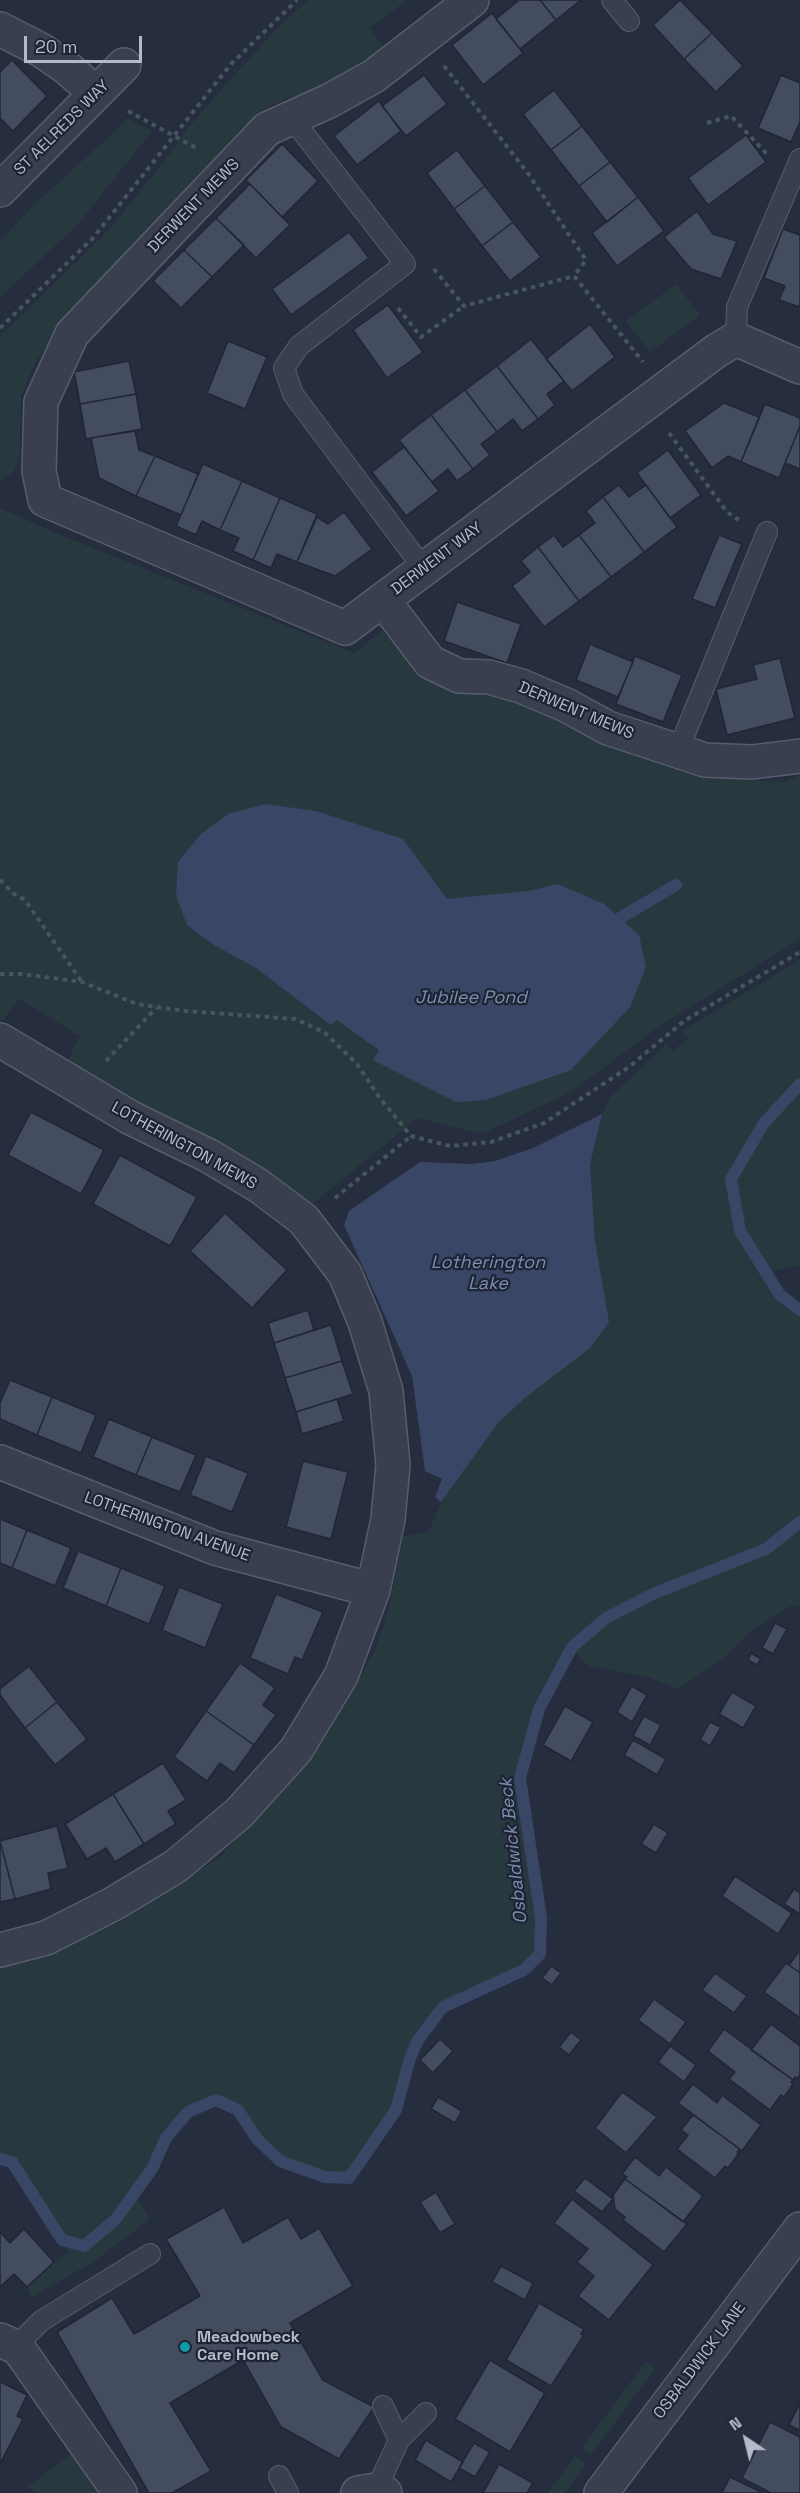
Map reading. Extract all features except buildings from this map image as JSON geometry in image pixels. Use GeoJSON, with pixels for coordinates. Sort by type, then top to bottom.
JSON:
{"type":"FeatureCollection","features":[{"type":"Feature","properties":{"kind":"street","name":"DERWENT MEWS"},"geometry":{"type":"LineString","coordinates":[[45,500],[39,471],[41,402],[72,334],[267,129],[329,101],[374,76],[472,0]]}},
{"type":"Feature","properties":{"kind":"street"},"geometry":{"type":"LineString","coordinates":[[0,29],[41,50],[67,68],[96,93]]}},
{"type":"Feature","properties":{"kind":"street","name":"ST AELREDS WAY"},"geometry":{"type":"LineString","coordinates":[[0,190],[124,65]]}},
{"type":"Feature","properties":{"kind":"street"},"geometry":{"type":"LineString","coordinates":[[736,339],[800,367]]}},
{"type":"Feature","properties":{"kind":"street","name":"DERWENT WAY"},"geometry":{"type":"LineString","coordinates":[[45,500],[345,628],[716,351],[736,339]]}},
{"type":"Feature","properties":{"kind":"street","name":"DERWENT MEWS"},"geometry":{"type":"LineString","coordinates":[[383,600],[430,662],[459,676],[489,677],[522,686],[566,705],[608,728],[705,760],[752,762],[800,756]]}},
{"type":"Feature","properties":{"kind":"street","name":"LOTHERINGTON MEWS"},"geometry":{"type":"LineString","coordinates":[[0,1040],[131,1118],[209,1156],[259,1186],[304,1220],[345,1274],[365,1322],[386,1391],[393,1465],[388,1519],[373,1590],[341,1676],[296,1750],[239,1813],[176,1866],[113,1904],[46,1938],[0,1950]]}},
{"type":"Feature","properties":{"kind":"street","name":"LOTHERINGTON AVENUE"},"geometry":{"type":"LineString","coordinates":[[0,1462],[215,1548],[373,1590]]}},
{"type":"Feature","properties":{"kind":"street","name":"OSBALDWICK LANE"},"geometry":{"type":"LineString","coordinates":[[601,2493],[799,2234]]}},
{"type":"Feature","properties":{"kind":"street"},"geometry":{"type":"LineString","coordinates":[[9,2344],[120,2493]]}},
{"type":"Feature","properties":{"kind":"lane"},"geometry":{"type":"LineString","coordinates":[[612,0],[628,21]]}},
{"type":"Feature","properties":{"kind":"lane"},"geometry":{"type":"LineString","coordinates":[[291,117],[405,264],[298,346],[285,368],[293,394],[424,569]]}},
{"type":"Feature","properties":{"kind":"lane"},"geometry":{"type":"LineString","coordinates":[[736,339],[736,307],[800,159]]}},
{"type":"Feature","properties":{"kind":"lane"},"geometry":{"type":"LineString","coordinates":[[678,751],[767,532]]}},
{"type":"Feature","properties":{"kind":"lane"},"geometry":{"type":"LineString","coordinates":[[9,2344],[27,2335],[41,2321],[150,2254]]}},
{"type":"Feature","properties":{"kind":"lane"},"geometry":{"type":"LineString","coordinates":[[383,2406],[399,2440]]}},
{"type":"Feature","properties":{"kind":"lane"},"geometry":{"type":"LineString","coordinates":[[373,2492],[399,2440],[426,2413]]}},
{"type":"Feature","properties":{"kind":"path"},"geometry":{"type":"LineString","coordinates":[[0,328],[93,238],[231,63],[297,0]]}},
{"type":"Feature","properties":{"kind":"path"},"geometry":{"type":"LineString","coordinates":[[379,284],[421,337],[464,306],[574,276],[586,260],[527,172],[423,40]]}},
{"type":"Feature","properties":{"kind":"path"},"geometry":{"type":"LineString","coordinates":[[96,93],[232,167]]}},
{"type":"Feature","properties":{"kind":"path"},"geometry":{"type":"LineString","coordinates":[[707,123],[731,116],[762,148],[789,182]]}},
{"type":"Feature","properties":{"kind":"path"},"geometry":{"type":"LineString","coordinates":[[405,264],[419,258],[426,259],[464,306]]}},
{"type":"Feature","properties":{"kind":"path"},"geometry":{"type":"LineString","coordinates":[[574,276],[656,396],[727,512],[742,522],[767,532]]}},
{"type":"Feature","properties":{"kind":"path"},"geometry":{"type":"LineString","coordinates":[[0,880],[14,894],[25,900],[82,982]]}},
{"type":"Feature","properties":{"kind":"path"},"geometry":{"type":"LineString","coordinates":[[0,974],[22,974],[82,982],[137,1004],[156,1007],[295,1019],[324,1032],[357,1064],[379,1097],[411,1136],[450,1146],[491,1142],[544,1123],[629,1067],[684,1020],[800,952]]}},
{"type":"Feature","properties":{"kind":"path"},"geometry":{"type":"LineString","coordinates":[[81,1088],[156,1007]]}},
{"type":"Feature","properties":{"kind":"path"},"geometry":{"type":"LineString","coordinates":[[304,1220],[345,1191],[411,1136]]}},
{"type":"Feature","properties":{"kind":"shaded area"},"geometry":{"type":"Polygon","coordinates":[[[309,0],[407,0],[370,28],[385,50],[323,91],[288,98],[264,109],[238,132],[221,153],[213,168],[132,245],[84,296],[36,361],[21,396],[20,456],[14,472],[0,481],[0,336],[107,232],[187,129],[226,84],[285,20],[309,0]]]}},
{"type":"Feature","properties":{"kind":"shaded area"},"geometry":{"type":"Polygon","coordinates":[[[128,119],[152,131],[81,221],[0,298],[0,241],[34,205],[128,119]]]}},
{"type":"Feature","properties":{"kind":"shaded area"},"geometry":{"type":"Polygon","coordinates":[[[676,284],[700,315],[650,352],[626,321],[676,284]]]}},
{"type":"Feature","properties":{"kind":"shaded area"},"geometry":{"type":"Polygon","coordinates":[[[0,508],[58,534],[354,653],[382,631],[429,679],[450,691],[496,690],[685,764],[743,780],[785,782],[800,775],[800,939],[663,1024],[571,1092],[482,1134],[418,1118],[307,1208],[258,1168],[172,1118],[150,1110],[66,1064],[80,1036],[19,999],[0,1024],[0,508]]]}},
{"type":"Feature","properties":{"kind":"shaded area"},"geometry":{"type":"Polygon","coordinates":[[[800,960],[800,1265],[766,1273],[780,1295],[800,1310],[800,1522],[766,1549],[655,1593],[607,1618],[572,1648],[539,1709],[520,1778],[541,1918],[540,1954],[524,1970],[443,2007],[418,2040],[410,2058],[396,2110],[349,2178],[325,2177],[280,2161],[257,2139],[238,2110],[216,2100],[188,2113],[166,2138],[152,2169],[135,2194],[150,2219],[95,2261],[32,2297],[27,2287],[69,2251],[12,2162],[0,2159],[0,1961],[35,1955],[117,1924],[222,1855],[323,1741],[375,1650],[388,1613],[403,1536],[429,1532],[441,1502],[498,1423],[526,1397],[595,1241],[590,1165],[602,1114],[610,1097],[667,1044],[672,1051],[688,1039],[682,1031],[800,960]]]}},
{"type":"Feature","properties":{"kind":"shaded area"},"geometry":{"type":"Polygon","coordinates":[[[800,1524],[800,1606],[791,1606],[752,1630],[719,1662],[678,1689],[648,1677],[588,1666],[574,1650],[607,1621],[655,1596],[766,1551],[800,1524]]]}},
{"type":"Feature","properties":{"kind":"shaded area"},"geometry":{"type":"Polygon","coordinates":[[[646,2361],[656,2368],[591,2455],[581,2449],[646,2361]]]}},
{"type":"Feature","properties":{"kind":"shaded area"},"geometry":{"type":"Polygon","coordinates":[[[72,2453],[97,2493],[41,2493],[27,2487],[72,2453]]]}},
{"type":"Feature","properties":{"kind":"shaded area"},"geometry":{"type":"Polygon","coordinates":[[[575,2456],[587,2463],[565,2493],[548,2493],[575,2456]]]}},
{"type":"Feature","properties":{"kind":"water","name":"Jubilee Pond"},"geometry":{"type":"Polygon","coordinates":[[[265,804],[316,811],[403,839],[447,899],[528,891],[558,884],[604,904],[639,935],[646,967],[630,1007],[571,1070],[486,1100],[456,1102],[373,1060],[379,1050],[337,1020],[331,1025],[256,968],[214,945],[187,925],[176,895],[178,862],[201,834],[228,814],[265,804]]]}},
{"type":"Feature","properties":{"kind":"water","name":"Lotherington Lake"},"geometry":{"type":"Polygon","coordinates":[[[602,1114],[590,1165],[595,1241],[609,1322],[590,1348],[526,1397],[498,1423],[441,1502],[435,1497],[442,1479],[425,1471],[412,1376],[344,1225],[349,1211],[420,1162],[471,1164],[495,1161],[533,1148],[602,1114]]]}},
{"type":"Feature","properties":{"kind":"waterway"},"geometry":{"type":"LineString","coordinates":[[620,918],[676,885]]}},
{"type":"Feature","properties":{"kind":"waterway","name":"Osbaldwick Beck"},"geometry":{"type":"LineString","coordinates":[[800,1084],[764,1123],[731,1179],[740,1231],[780,1295],[800,1310]]}},
{"type":"Feature","properties":{"kind":"waterway","name":"Osbaldwick Beck"},"geometry":{"type":"LineString","coordinates":[[0,2159],[12,2162],[62,2240],[84,2246],[115,2220],[152,2169],[166,2138],[188,2112],[216,2100],[238,2110],[257,2139],[280,2161],[325,2177],[349,2178],[396,2110],[410,2058],[418,2040],[443,2007],[524,1970],[540,1954],[541,1918],[520,1778],[539,1709],[572,1647],[606,1618],[655,1593],[766,1549],[800,1522]]}},
{"type":"Feature","properties":{"kind":"place","name":"Meadowbeck Care Home"},"geometry":{"type":"Point","coordinates":[185,2347]}}]}
